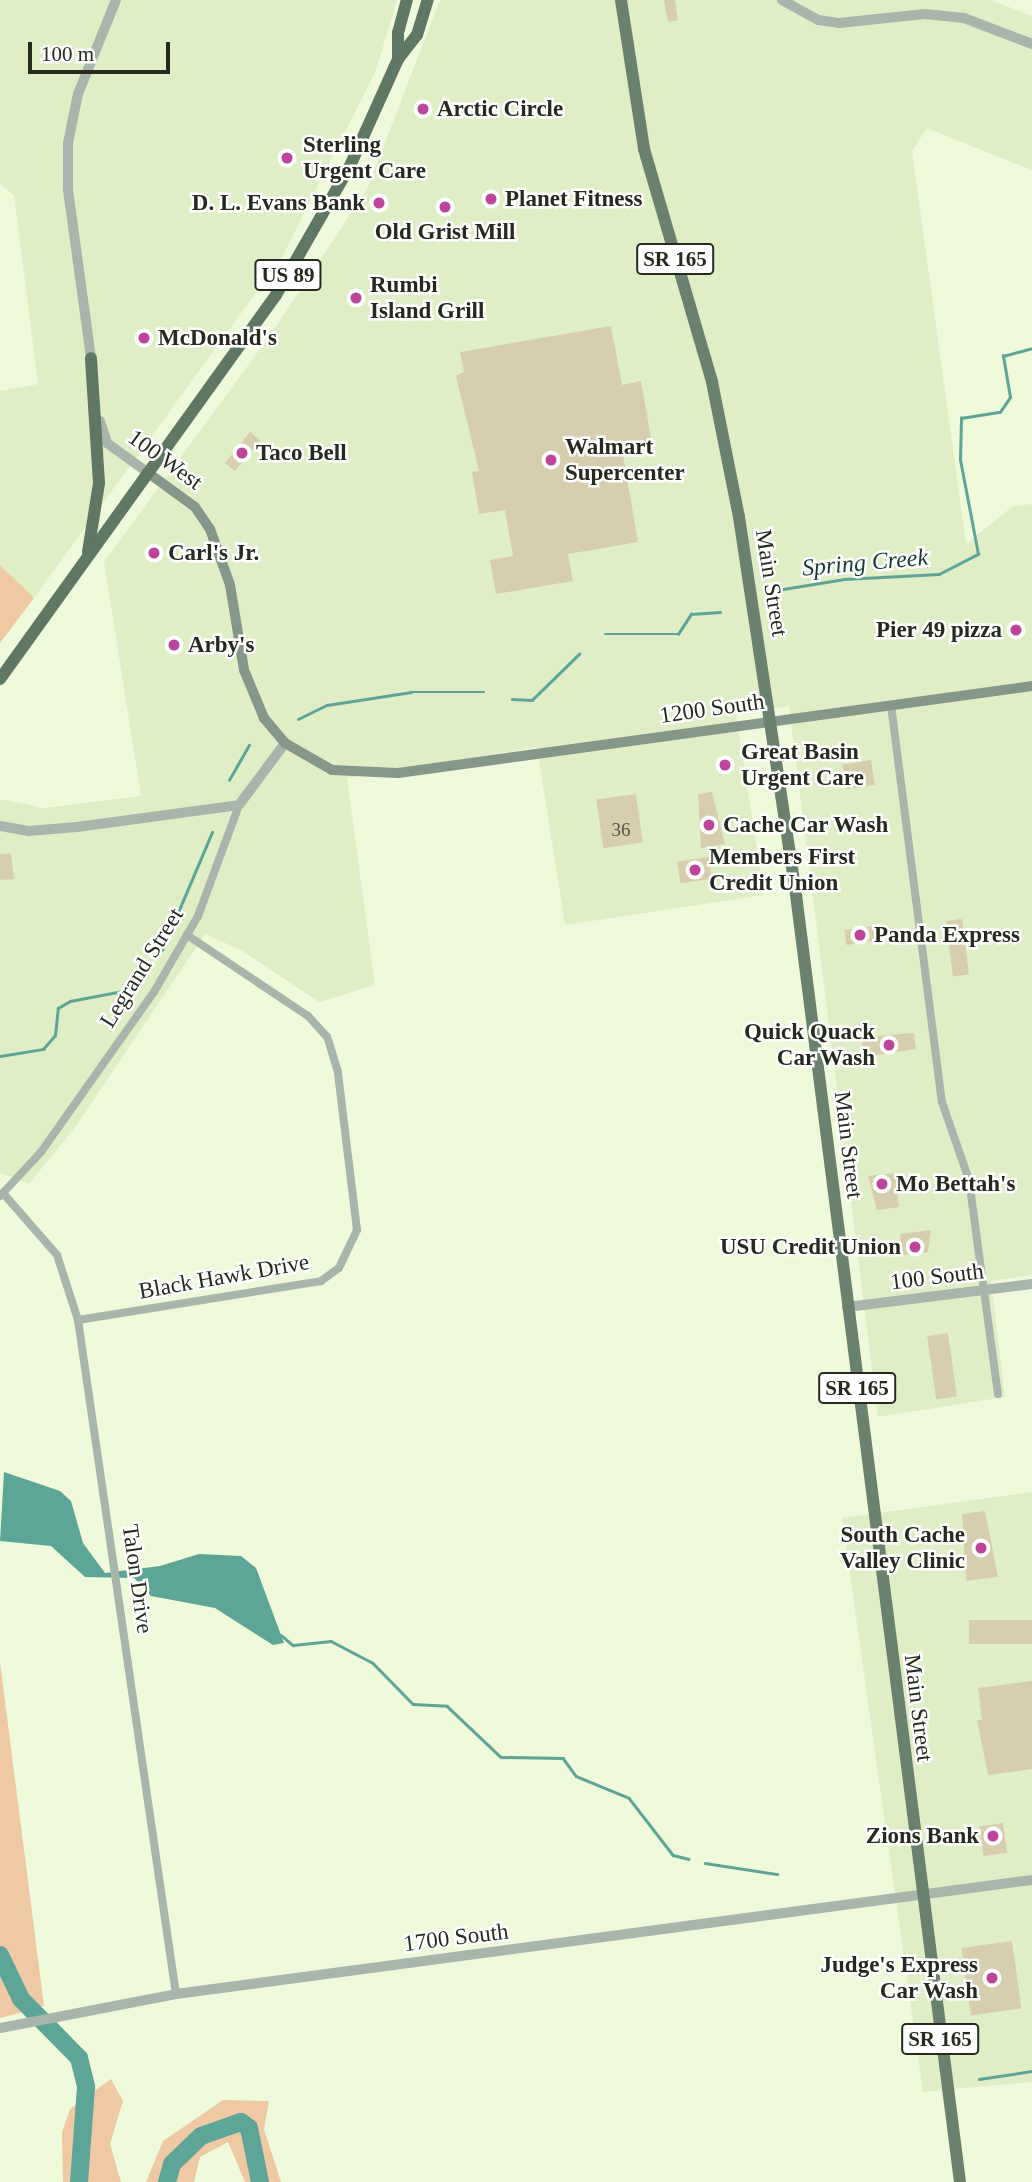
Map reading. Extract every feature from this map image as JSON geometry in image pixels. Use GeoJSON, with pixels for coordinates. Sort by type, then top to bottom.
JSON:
{"type":"FeatureCollection","features":[{"type":"Feature","properties":{"kind":"highway","name":"US 89"},"geometry":{"type":"LineString","coordinates":[[398,59],[398,33],[407,0]]}},
{"type":"Feature","properties":{"kind":"highway","name":"US 89"},"geometry":{"type":"LineString","coordinates":[[0,678],[254,327],[319,225],[398,59],[417,35],[428,0]]}},
{"type":"Feature","properties":{"kind":"highway"},"geometry":{"type":"LineString","coordinates":[[87,557],[99,483],[91,358]]}},
{"type":"Feature","properties":{"kind":"main road","name":"Main Street"},"geometry":{"type":"LineString","coordinates":[[621,0],[644,149],[712,382],[771,722],[920,1896],[960,2182]]}},
{"type":"Feature","properties":{"kind":"main road","name":"100 West"},"geometry":{"type":"LineString","coordinates":[[147,472],[195,507],[210,529],[230,585],[251,692],[285,743],[332,770],[398,774]]}},
{"type":"Feature","properties":{"kind":"main road","name":"1200 South"},"geometry":{"type":"LineString","coordinates":[[398,774],[1032,686]]}},
{"type":"Feature","properties":{"kind":"street","name":"100 West"},"geometry":{"type":"LineString","coordinates":[[116,0],[78,93],[68,143],[68,190],[91,358],[107,443],[147,472]]}},
{"type":"Feature","properties":{"kind":"street"},"geometry":{"type":"LineString","coordinates":[[782,0],[818,20],[839,23],[925,14],[964,18],[1032,44]]}},
{"type":"Feature","properties":{"kind":"street"},"geometry":{"type":"LineString","coordinates":[[891,705],[942,1102],[947,1126],[965,1160],[998,1394]]}},
{"type":"Feature","properties":{"kind":"street","name":"Legrand Street"},"geometry":{"type":"LineString","coordinates":[[2,1195],[48,1142],[154,992],[187,935],[239,805],[260,770],[285,743]]}},
{"type":"Feature","properties":{"kind":"street"},"geometry":{"type":"LineString","coordinates":[[0,826],[29,831],[77,827],[239,805]]}},
{"type":"Feature","properties":{"kind":"street","name":"Black Hawk Drive"},"geometry":{"type":"LineString","coordinates":[[78,1320],[321,1281],[339,1268],[357,1230],[338,1072],[327,1037],[308,1016],[187,935]]}},
{"type":"Feature","properties":{"kind":"street","name":"Talon Drive"},"geometry":{"type":"LineString","coordinates":[[2,1195],[57,1255],[78,1320],[176,1994]]}},
{"type":"Feature","properties":{"kind":"street","name":"100 South"},"geometry":{"type":"LineString","coordinates":[[847,1307],[1032,1284]]}},
{"type":"Feature","properties":{"kind":"street","name":"1700 South"},"geometry":{"type":"LineString","coordinates":[[3,2028],[94,2006],[176,1994],[1032,1880]]}},
{"type":"Feature","properties":{"kind":"shaded area"},"geometry":{"type":"Polygon","coordinates":[[[0,0],[397,0],[376,70],[282,257],[34,598],[0,565],[0,391],[38,384],[14,195],[0,184],[0,0]]]}},
{"type":"Feature","properties":{"kind":"shaded area"},"geometry":{"type":"Polygon","coordinates":[[[440,0],[991,0],[1032,16],[1032,170],[927,128],[912,151],[966,544],[1013,506],[1032,504],[1032,1275],[991,1281],[1005,1397],[878,1417],[789,706],[736,715],[764,895],[565,925],[537,747],[347,778],[375,985],[319,1002],[241,950],[205,934],[76,1126],[29,1184],[0,1173],[0,799],[44,808],[141,796],[104,562],[271,334],[367,189],[440,0]]]}},
{"type":"Feature","properties":{"kind":"shaded area"},"geometry":{"type":"Polygon","coordinates":[[[0,565],[34,598],[0,643],[0,565]]]}},
{"type":"Feature","properties":{"kind":"shaded area"},"geometry":{"type":"Polygon","coordinates":[[[1032,1492],[1032,2082],[923,2092],[842,1518],[1032,1492]]]}},
{"type":"Feature","properties":{"kind":"shaded area"},"geometry":{"type":"Polygon","coordinates":[[[0,1662],[44,2006],[0,2018],[0,1662]]]}},
{"type":"Feature","properties":{"kind":"shaded area"},"geometry":{"type":"Polygon","coordinates":[[[111,2079],[123,2101],[110,2144],[121,2182],[63,2182],[62,2133],[70,2109],[111,2079]]]}},
{"type":"Feature","properties":{"kind":"shaded area"},"geometry":{"type":"Polygon","coordinates":[[[223,2100],[269,2101],[264,2129],[281,2182],[245,2182],[228,2142],[200,2157],[194,2182],[146,2182],[163,2141],[223,2100]]]}},
{"type":"Feature","properties":{"kind":"water"},"geometry":{"type":"Polygon","coordinates":[[[4,1472],[60,1491],[71,1501],[83,1543],[105,1573],[160,1566],[199,1554],[241,1556],[256,1568],[284,1643],[273,1645],[215,1608],[151,1596],[134,1578],[85,1577],[51,1546],[0,1541],[4,1472]]]}},
{"type":"Feature","properties":{"kind":"building"},"geometry":{"type":"Polygon","coordinates":[[[664,0],[675,0],[678,20],[668,22],[664,0]]]}},
{"type":"Feature","properties":{"kind":"building","name":"Walmart Supercenter"},"geometry":{"type":"Polygon","coordinates":[[[611,326],[622,385],[641,381],[652,444],[622,449],[638,542],[568,554],[573,581],[496,594],[490,560],[513,556],[505,510],[479,514],[472,472],[479,471],[456,376],[464,372],[460,352],[611,326]]]}},
{"type":"Feature","properties":{"kind":"building","name":"Taco Bell"},"geometry":{"type":"Polygon","coordinates":[[[250,432],[260,440],[235,471],[225,463],[250,432]]]}},
{"type":"Feature","properties":{"kind":"building"},"geometry":{"type":"Polygon","coordinates":[[[871,760],[875,785],[846,789],[842,765],[871,760]]]}},
{"type":"Feature","properties":{"kind":"building","name":"Cache Car Wash"},"geometry":{"type":"Polygon","coordinates":[[[712,792],[725,844],[701,848],[698,794],[712,792]]]}},
{"type":"Feature","properties":{"kind":"building"},"geometry":{"type":"Polygon","coordinates":[[[636,794],[643,843],[603,848],[596,800],[636,794]]]}},
{"type":"Feature","properties":{"kind":"building"},"geometry":{"type":"Polygon","coordinates":[[[11,853],[14,879],[0,880],[0,854],[11,853]]]}},
{"type":"Feature","properties":{"kind":"building","name":"Members First Credit Union"},"geometry":{"type":"Polygon","coordinates":[[[709,857],[712,879],[680,883],[677,861],[709,857]]]}},
{"type":"Feature","properties":{"kind":"building"},"geometry":{"type":"Polygon","coordinates":[[[962,919],[969,975],[953,977],[946,921],[962,919]]]}},
{"type":"Feature","properties":{"kind":"building","name":"Panda Express"},"geometry":{"type":"Polygon","coordinates":[[[873,926],[875,941],[846,945],[844,930],[873,926]]]}},
{"type":"Feature","properties":{"kind":"building","name":"Quick Quack Car Wash"},"geometry":{"type":"Polygon","coordinates":[[[914,1033],[916,1049],[864,1057],[861,1037],[914,1033]]]}},
{"type":"Feature","properties":{"kind":"building","name":"Mo Bettah's"},"geometry":{"type":"Polygon","coordinates":[[[895,1173],[899,1207],[877,1210],[868,1176],[895,1173]]]}},
{"type":"Feature","properties":{"kind":"building","name":"USU Credit Union"},"geometry":{"type":"Polygon","coordinates":[[[931,1230],[928,1252],[903,1255],[900,1234],[931,1230]]]}},
{"type":"Feature","properties":{"kind":"building"},"geometry":{"type":"Polygon","coordinates":[[[948,1333],[957,1396],[936,1399],[927,1336],[948,1333]]]}},
{"type":"Feature","properties":{"kind":"building","name":"South Cache Valley Clinic"},"geometry":{"type":"Polygon","coordinates":[[[985,1511],[998,1577],[966,1581],[962,1514],[985,1511]]]}},
{"type":"Feature","properties":{"kind":"building"},"geometry":{"type":"Polygon","coordinates":[[[969,1620],[1032,1620],[1032,1644],[969,1644],[969,1620]]]}},
{"type":"Feature","properties":{"kind":"building"},"geometry":{"type":"Polygon","coordinates":[[[1032,1681],[1032,1769],[988,1775],[977,1720],[982,1720],[978,1688],[1032,1681]]]}},
{"type":"Feature","properties":{"kind":"building","name":"Zions Bank"},"geometry":{"type":"Polygon","coordinates":[[[1003,1823],[1007,1853],[983,1856],[979,1826],[1003,1823]]]}},
{"type":"Feature","properties":{"kind":"building","name":"Judge's Express Car Wash"},"geometry":{"type":"Polygon","coordinates":[[[1012,1941],[1021,2008],[971,2015],[961,1948],[1012,1941]]]}},
{"type":"Feature","properties":{"kind":"waterway","name":"Spring Creek"},"geometry":{"type":"LineString","coordinates":[[777,590],[844,579],[939,574],[978,554],[960,460],[961,418],[1000,412],[1010,397],[1003,356],[1032,348]]}},
{"type":"Feature","properties":{"kind":"waterway","name":"Spring Creek"},"geometry":{"type":"LineString","coordinates":[[605,634],[678,634],[691,614],[720,612]]}},
{"type":"Feature","properties":{"kind":"waterway","name":"Spring Creek"},"geometry":{"type":"LineString","coordinates":[[512,699],[532,700],[579,654]]}},
{"type":"Feature","properties":{"kind":"waterway","name":"Spring Creek"},"geometry":{"type":"LineString","coordinates":[[298,719],[327,705],[411,692],[484,692]]}},
{"type":"Feature","properties":{"kind":"waterway","name":"Spring Creek"},"geometry":{"type":"LineString","coordinates":[[229,780],[249,745]]}},
{"type":"Feature","properties":{"kind":"waterway","name":"Spring Creek"},"geometry":{"type":"LineString","coordinates":[[162,950],[212,832]]}},
{"type":"Feature","properties":{"kind":"waterway","name":"Spring Creek"},"geometry":{"type":"LineString","coordinates":[[0,1056],[43,1049],[55,1035],[58,1008],[70,1001],[133,989],[142,979]]}},
{"type":"Feature","properties":{"kind":"waterway"},"geometry":{"type":"LineString","coordinates":[[281,1635],[293,1645],[331,1641],[373,1663],[413,1704],[447,1706],[501,1757],[563,1758],[576,1776],[629,1798],[673,1855],[689,1859]]}},
{"type":"Feature","properties":{"kind":"waterway"},"geometry":{"type":"LineString","coordinates":[[705,1863],[777,1874]]}},
{"type":"Feature","properties":{"kind":"waterway"},"geometry":{"type":"LineString","coordinates":[[0,1955],[21,1999],[79,2058],[86,2087],[79,2182]]}},
{"type":"Feature","properties":{"kind":"waterway"},"geometry":{"type":"LineString","coordinates":[[979,2079],[1032,2071]]}},
{"type":"Feature","properties":{"kind":"waterway"},"geometry":{"type":"LineString","coordinates":[[167,2182],[172,2164],[201,2136],[241,2122],[249,2128],[260,2182]]}},
{"type":"Feature","properties":{"kind":"place","name":"Arctic Circle"},"geometry":{"type":"Point","coordinates":[423,109]}},
{"type":"Feature","properties":{"kind":"place","name":"Sterling Urgent Care"},"geometry":{"type":"Point","coordinates":[287,158]}},
{"type":"Feature","properties":{"kind":"place","name":"Planet Fitness"},"geometry":{"type":"Point","coordinates":[491,199]}},
{"type":"Feature","properties":{"kind":"place","name":"D. L. Evans Bank"},"geometry":{"type":"Point","coordinates":[379,203]}},
{"type":"Feature","properties":{"kind":"place","name":"Old Grist Mill"},"geometry":{"type":"Point","coordinates":[445,207]}},
{"type":"Feature","properties":{"kind":"place","name":"Rumbi Island Grill"},"geometry":{"type":"Point","coordinates":[356,298]}},
{"type":"Feature","properties":{"kind":"place","name":"McDonald's"},"geometry":{"type":"Point","coordinates":[144,338]}},
{"type":"Feature","properties":{"kind":"place","name":"Taco Bell"},"geometry":{"type":"Point","coordinates":[242,453]}},
{"type":"Feature","properties":{"kind":"place","name":"Walmart Supercenter"},"geometry":{"type":"Point","coordinates":[551,460]}},
{"type":"Feature","properties":{"kind":"place","name":"Carl's Jr."},"geometry":{"type":"Point","coordinates":[154,553]}},
{"type":"Feature","properties":{"kind":"place","name":"Pier 49 pizza"},"geometry":{"type":"Point","coordinates":[1016,630]}},
{"type":"Feature","properties":{"kind":"place","name":"Arby's"},"geometry":{"type":"Point","coordinates":[174,645]}},
{"type":"Feature","properties":{"kind":"place","name":"Great Basin Urgent Care"},"geometry":{"type":"Point","coordinates":[725,765]}},
{"type":"Feature","properties":{"kind":"place","name":"Cache Car Wash"},"geometry":{"type":"Point","coordinates":[709,825]}},
{"type":"Feature","properties":{"kind":"place","name":"Members First Credit Union"},"geometry":{"type":"Point","coordinates":[695,870]}},
{"type":"Feature","properties":{"kind":"place","name":"Panda Express"},"geometry":{"type":"Point","coordinates":[860,935]}},
{"type":"Feature","properties":{"kind":"place","name":"Quick Quack Car Wash"},"geometry":{"type":"Point","coordinates":[889,1045]}},
{"type":"Feature","properties":{"kind":"place","name":"Mo Bettah's"},"geometry":{"type":"Point","coordinates":[882,1184]}},
{"type":"Feature","properties":{"kind":"place","name":"USU Credit Union"},"geometry":{"type":"Point","coordinates":[915,1247]}},
{"type":"Feature","properties":{"kind":"place","name":"South Cache Valley Clinic"},"geometry":{"type":"Point","coordinates":[981,1548]}},
{"type":"Feature","properties":{"kind":"place","name":"Zions Bank"},"geometry":{"type":"Point","coordinates":[993,1836]}},
{"type":"Feature","properties":{"kind":"place","name":"Judge's Express Car Wash"},"geometry":{"type":"Point","coordinates":[992,1978]}}]}
